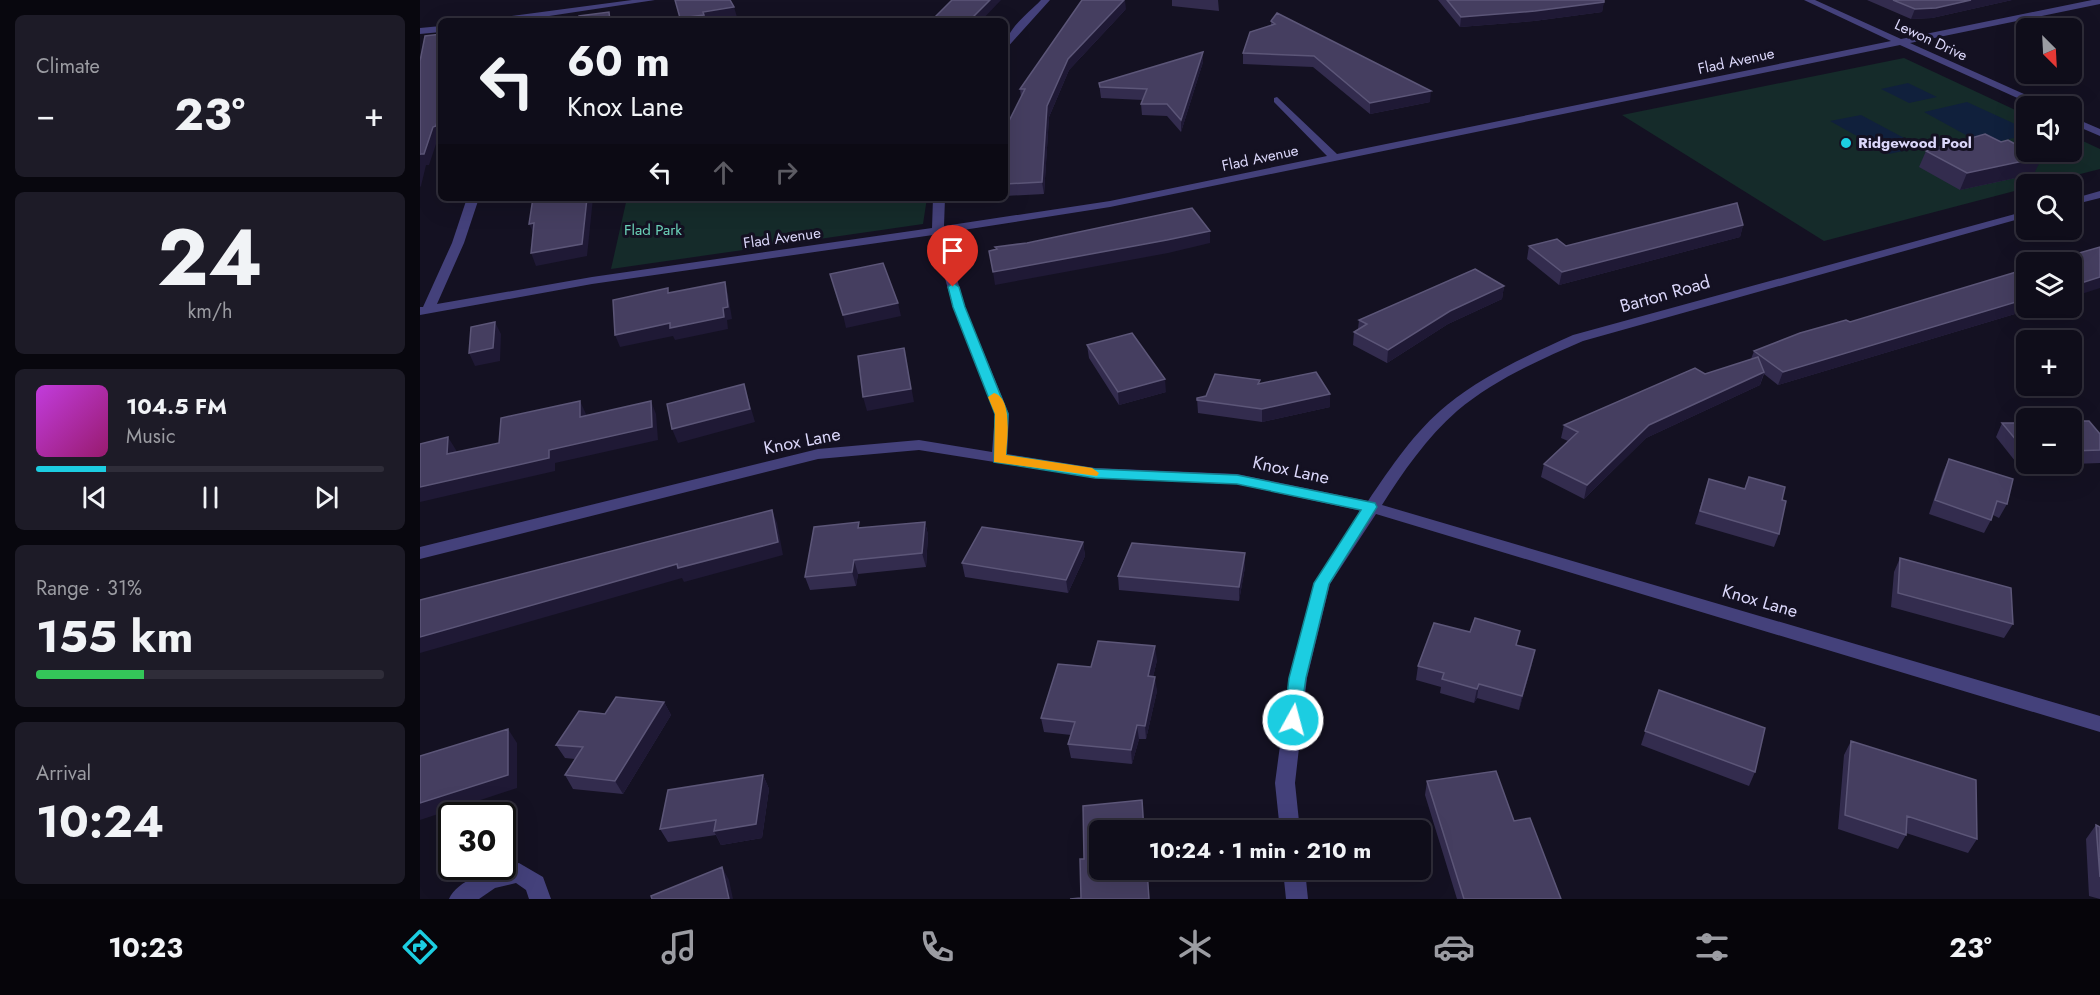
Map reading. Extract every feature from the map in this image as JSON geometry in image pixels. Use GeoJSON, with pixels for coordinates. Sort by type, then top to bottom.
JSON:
{"type":"FeatureCollection","features":[{"type":"Feature","properties":{"kind":"street"},"geometry":{"type":"LineString","coordinates":[[534,18],[651,0]]}},
{"type":"Feature","properties":{"kind":"street"},"geometry":{"type":"LineString","coordinates":[[1008,42],[1046,0]]}},
{"type":"Feature","properties":{"kind":"street","name":"Lewon Drive"},"geometry":{"type":"LineString","coordinates":[[1808,0],[2020,96]]}},
{"type":"Feature","properties":{"kind":"street","name":"Flad Avenue"},"geometry":{"type":"LineString","coordinates":[[424,310],[674,268],[1110,204],[2091,1]]}},
{"type":"Feature","properties":{"kind":"street"},"geometry":{"type":"LineString","coordinates":[[420,31],[438,28]]}},
{"type":"Feature","properties":{"kind":"street"},"geometry":{"type":"LineString","coordinates":[[1277,100],[1335,158]]}},
{"type":"Feature","properties":{"kind":"street"},"geometry":{"type":"LineString","coordinates":[[2082,125],[2100,133]]}},
{"type":"Feature","properties":{"kind":"street"},"geometry":{"type":"LineString","coordinates":[[2082,199],[2100,194]]}},
{"type":"Feature","properties":{"kind":"street"},"geometry":{"type":"LineString","coordinates":[[424,310],[458,243],[472,201]]}},
{"type":"Feature","properties":{"kind":"street"},"geometry":{"type":"LineString","coordinates":[[939,201],[938,231],[959,307],[1002,414],[999,458]]}},
{"type":"Feature","properties":{"kind":"street","name":"Barton Road"},"geometry":{"type":"LineString","coordinates":[[1289,820],[1285,783],[1298,678],[1322,583],[1370,507],[1404,459],[1452,408],[1513,367],[1578,338],[2016,217]]}},
{"type":"Feature","properties":{"kind":"street","name":"Knox Lane"},"geometry":{"type":"LineString","coordinates":[[420,553],[818,454],[919,445],[1095,473],[1237,479],[1370,507],[2100,724]]}},
{"type":"Feature","properties":{"kind":"street"},"geometry":{"type":"LineString","coordinates":[[460,899],[490,880],[519,873],[535,884],[540,899]]}},
{"type":"Feature","properties":{"kind":"street"},"geometry":{"type":"LineString","coordinates":[[1295,880],[1297,899]]}},
{"type":"Feature","properties":{"kind":"green space","name":"Ridgewood Pool"},"geometry":{"type":"Polygon","coordinates":[[[1904,58],[2016,110],[2016,162],[2082,162],[2082,141],[2100,149],[2100,169],[2080,174],[2016,174],[2016,191],[1824,241],[1622,115],[1904,58]]]}},
{"type":"Feature","properties":{"kind":"green space","name":"Flad Park"},"geometry":{"type":"Polygon","coordinates":[[[626,201],[927,201],[923,224],[611,269],[626,201]]]}},
{"type":"Feature","properties":{"kind":"water"},"geometry":{"type":"Polygon","coordinates":[[[1908,83],[1937,97],[1909,103],[1881,89],[1908,83]]]}},
{"type":"Feature","properties":{"kind":"water"},"geometry":{"type":"Polygon","coordinates":[[[1967,102],[2016,124],[2016,137],[1984,145],[1924,112],[1967,102]]]}},
{"type":"Feature","properties":{"kind":"water"},"geometry":{"type":"Polygon","coordinates":[[[1861,115],[1921,147],[1889,154],[1830,121],[1861,115]]]}},
{"type":"Feature","properties":{"kind":"building"},"geometry":{"type":"Polygon","coordinates":[[[675,0],[730,0],[734,7],[703,12],[704,15],[680,18],[675,0]]]}},
{"type":"Feature","properties":{"kind":"building"},"geometry":{"type":"Polygon","coordinates":[[[952,0],[990,0],[972,18],[934,18],[952,0]]]}},
{"type":"Feature","properties":{"kind":"building"},"geometry":{"type":"Polygon","coordinates":[[[1082,0],[1124,0],[1068,59],[1047,106],[1042,182],[1008,184],[1008,123],[1025,89],[1020,89],[1082,0]]]}},
{"type":"Feature","properties":{"kind":"building"},"geometry":{"type":"Polygon","coordinates":[[[1447,0],[1604,0],[1604,2],[1461,17],[1447,0]]]}},
{"type":"Feature","properties":{"kind":"building"},"geometry":{"type":"Polygon","coordinates":[[[1893,0],[1971,0],[1936,8],[1915,9],[1893,0]]]}},
{"type":"Feature","properties":{"kind":"building"},"geometry":{"type":"Polygon","coordinates":[[[609,12],[610,18],[579,18],[579,16],[609,12]]]}},
{"type":"Feature","properties":{"kind":"building"},"geometry":{"type":"Polygon","coordinates":[[[1277,13],[1431,91],[1370,103],[1314,56],[1243,53],[1250,32],[1275,24],[1271,21],[1277,13]]]}},
{"type":"Feature","properties":{"kind":"building"},"geometry":{"type":"Polygon","coordinates":[[[438,34],[438,118],[424,154],[420,154],[420,61],[425,36],[438,34]]]}},
{"type":"Feature","properties":{"kind":"building"},"geometry":{"type":"Polygon","coordinates":[[[1203,52],[1181,120],[1167,104],[1141,104],[1147,89],[1100,87],[1099,83],[1203,52]]]}},
{"type":"Feature","properties":{"kind":"building"},"geometry":{"type":"Polygon","coordinates":[[[1985,134],[2001,142],[2008,140],[2016,144],[2016,162],[2019,162],[1967,173],[1926,151],[1985,134]]]}},
{"type":"Feature","properties":{"kind":"building"},"geometry":{"type":"Polygon","coordinates":[[[533,201],[587,201],[582,244],[531,253],[534,223],[529,224],[533,201]]]}},
{"type":"Feature","properties":{"kind":"building"},"geometry":{"type":"Polygon","coordinates":[[[1737,203],[1743,225],[1562,272],[1529,246],[1557,239],[1566,246],[1737,203]]]}},
{"type":"Feature","properties":{"kind":"building"},"geometry":{"type":"Polygon","coordinates":[[[1192,208],[1210,231],[993,272],[989,251],[997,249],[995,247],[1027,243],[1192,208]]]}},
{"type":"Feature","properties":{"kind":"building"},"geometry":{"type":"Polygon","coordinates":[[[2100,247],[2100,277],[2082,283],[2082,252],[2100,247]]]}},
{"type":"Feature","properties":{"kind":"building"},"geometry":{"type":"Polygon","coordinates":[[[883,263],[898,303],[843,315],[830,274],[883,263]]]}},
{"type":"Feature","properties":{"kind":"building"},"geometry":{"type":"Polygon","coordinates":[[[1475,269],[1504,286],[1450,311],[1388,350],[1354,332],[1367,324],[1359,320],[1475,269]]]}},
{"type":"Feature","properties":{"kind":"building"},"geometry":{"type":"Polygon","coordinates":[[[2016,272],[2016,302],[1783,372],[1754,351],[1800,333],[1846,320],[1850,322],[2016,272]]]}},
{"type":"Feature","properties":{"kind":"building"},"geometry":{"type":"Polygon","coordinates":[[[725,282],[728,307],[723,308],[724,317],[670,328],[670,323],[615,335],[613,300],[668,288],[668,293],[725,282]]]}},
{"type":"Feature","properties":{"kind":"building"},"geometry":{"type":"Polygon","coordinates":[[[495,322],[493,348],[469,353],[471,327],[495,322]]]}},
{"type":"Feature","properties":{"kind":"building"},"geometry":{"type":"Polygon","coordinates":[[[1132,333],[1165,379],[1118,392],[1087,345],[1132,333]]]}},
{"type":"Feature","properties":{"kind":"building"},"geometry":{"type":"Polygon","coordinates":[[[904,348],[911,389],[863,397],[858,356],[904,348]]]}},
{"type":"Feature","properties":{"kind":"building"},"geometry":{"type":"Polygon","coordinates":[[[1758,357],[1764,372],[1649,425],[1587,485],[1544,464],[1578,432],[1564,425],[1695,368],[1705,374],[1758,357]]]}},
{"type":"Feature","properties":{"kind":"building"},"geometry":{"type":"Polygon","coordinates":[[[1316,372],[1330,394],[1262,409],[1197,400],[1197,398],[1206,396],[1215,374],[1260,380],[1258,384],[1316,372]]]}},
{"type":"Feature","properties":{"kind":"building"},"geometry":{"type":"Polygon","coordinates":[[[744,384],[750,409],[672,429],[667,404],[744,384]]]}},
{"type":"Feature","properties":{"kind":"building"},"geometry":{"type":"Polygon","coordinates":[[[580,401],[580,417],[651,401],[652,427],[549,450],[549,458],[420,487],[420,444],[448,437],[447,454],[499,443],[501,418],[580,401]]]}},
{"type":"Feature","properties":{"kind":"building"},"geometry":{"type":"Polygon","coordinates":[[[2082,421],[2089,421],[2100,434],[2100,450],[2082,451],[2082,421]]]}},
{"type":"Feature","properties":{"kind":"building"},"geometry":{"type":"Polygon","coordinates":[[[2002,423],[2016,423],[2016,440],[2002,423]]]}},
{"type":"Feature","properties":{"kind":"building"},"geometry":{"type":"Polygon","coordinates":[[[1949,459],[2013,479],[2007,504],[1997,501],[1991,520],[1935,500],[1949,459]]]}},
{"type":"Feature","properties":{"kind":"building"},"geometry":{"type":"Polygon","coordinates":[[[1749,477],[1785,487],[1782,500],[1786,501],[1779,534],[1700,511],[1709,479],[1745,489],[1749,477]]]}},
{"type":"Feature","properties":{"kind":"building"},"geometry":{"type":"Polygon","coordinates":[[[772,510],[778,542],[678,568],[677,564],[420,637],[420,600],[772,510]]]}},
{"type":"Feature","properties":{"kind":"building"},"geometry":{"type":"Polygon","coordinates":[[[859,522],[858,528],[925,522],[922,553],[854,560],[852,572],[805,577],[814,527],[859,522]]]}},
{"type":"Feature","properties":{"kind":"building"},"geometry":{"type":"Polygon","coordinates":[[[982,527],[1083,542],[1066,580],[962,563],[982,527]]]}},
{"type":"Feature","properties":{"kind":"building"},"geometry":{"type":"Polygon","coordinates":[[[1132,543],[1245,553],[1239,587],[1118,576],[1132,543]]]}},
{"type":"Feature","properties":{"kind":"building"},"geometry":{"type":"Polygon","coordinates":[[[1900,558],[2011,588],[2013,624],[1898,593],[1900,558]]]}},
{"type":"Feature","properties":{"kind":"building"},"geometry":{"type":"Polygon","coordinates":[[[1475,618],[1520,631],[1516,645],[1535,650],[1522,696],[1479,684],[1477,689],[1442,679],[1444,673],[1418,666],[1434,623],[1470,632],[1475,618]]]}},
{"type":"Feature","properties":{"kind":"building"},"geometry":{"type":"Polygon","coordinates":[[[1098,641],[1155,646],[1148,676],[1155,677],[1145,726],[1137,725],[1131,750],[1068,744],[1075,722],[1041,718],[1058,664],[1091,667],[1098,641]]]}},
{"type":"Feature","properties":{"kind":"building"},"geometry":{"type":"Polygon","coordinates":[[[1659,690],[1765,728],[1755,772],[1645,731],[1659,690]]]}},
{"type":"Feature","properties":{"kind":"building"},"geometry":{"type":"Polygon","coordinates":[[[616,697],[664,702],[615,781],[565,775],[583,747],[556,745],[579,711],[605,714],[616,697]]]}},
{"type":"Feature","properties":{"kind":"building"},"geometry":{"type":"Polygon","coordinates":[[[508,729],[508,775],[420,803],[420,756],[508,729]]]}},
{"type":"Feature","properties":{"kind":"building"},"geometry":{"type":"Polygon","coordinates":[[[1851,741],[1976,780],[1977,839],[1907,816],[1906,835],[1845,815],[1851,741]]]}},
{"type":"Feature","properties":{"kind":"building"},"geometry":{"type":"Polygon","coordinates":[[[1496,771],[1514,821],[1530,818],[1561,899],[1464,899],[1427,781],[1496,771]]]}},
{"type":"Feature","properties":{"kind":"building"},"geometry":{"type":"Polygon","coordinates":[[[763,775],[756,824],[714,831],[716,820],[660,829],[668,790],[763,775]]]}},
{"type":"Feature","properties":{"kind":"building"},"geometry":{"type":"Polygon","coordinates":[[[1142,800],[1143,820],[1089,820],[1089,880],[1148,880],[1149,899],[1070,899],[1081,898],[1080,859],[1084,859],[1083,806],[1142,800]]]}},
{"type":"Feature","properties":{"kind":"building"},"geometry":{"type":"Polygon","coordinates":[[[2096,825],[2100,827],[2100,877],[2096,825]]]}},
{"type":"Feature","properties":{"kind":"building"},"geometry":{"type":"Polygon","coordinates":[[[722,867],[729,899],[652,899],[651,896],[722,867]]]}},
{"type":"Feature","properties":{"kind":"slow traffic"},"geometry":{"type":"LineString","coordinates":[[994,397],[1002,414],[999,458],[1092,473]]}},
{"type":"Feature","properties":{"kind":"place","name":"Ridgewood Pool"},"geometry":{"type":"Point","coordinates":[1846,143]}},
{"type":"Feature","properties":{"kind":"route"},"geometry":{"type":"LineString","coordinates":[[953,287],[1002,414],[999,458],[1095,473],[1237,479],[1370,507],[1322,583],[1298,678],[1293,720]]}}]}
